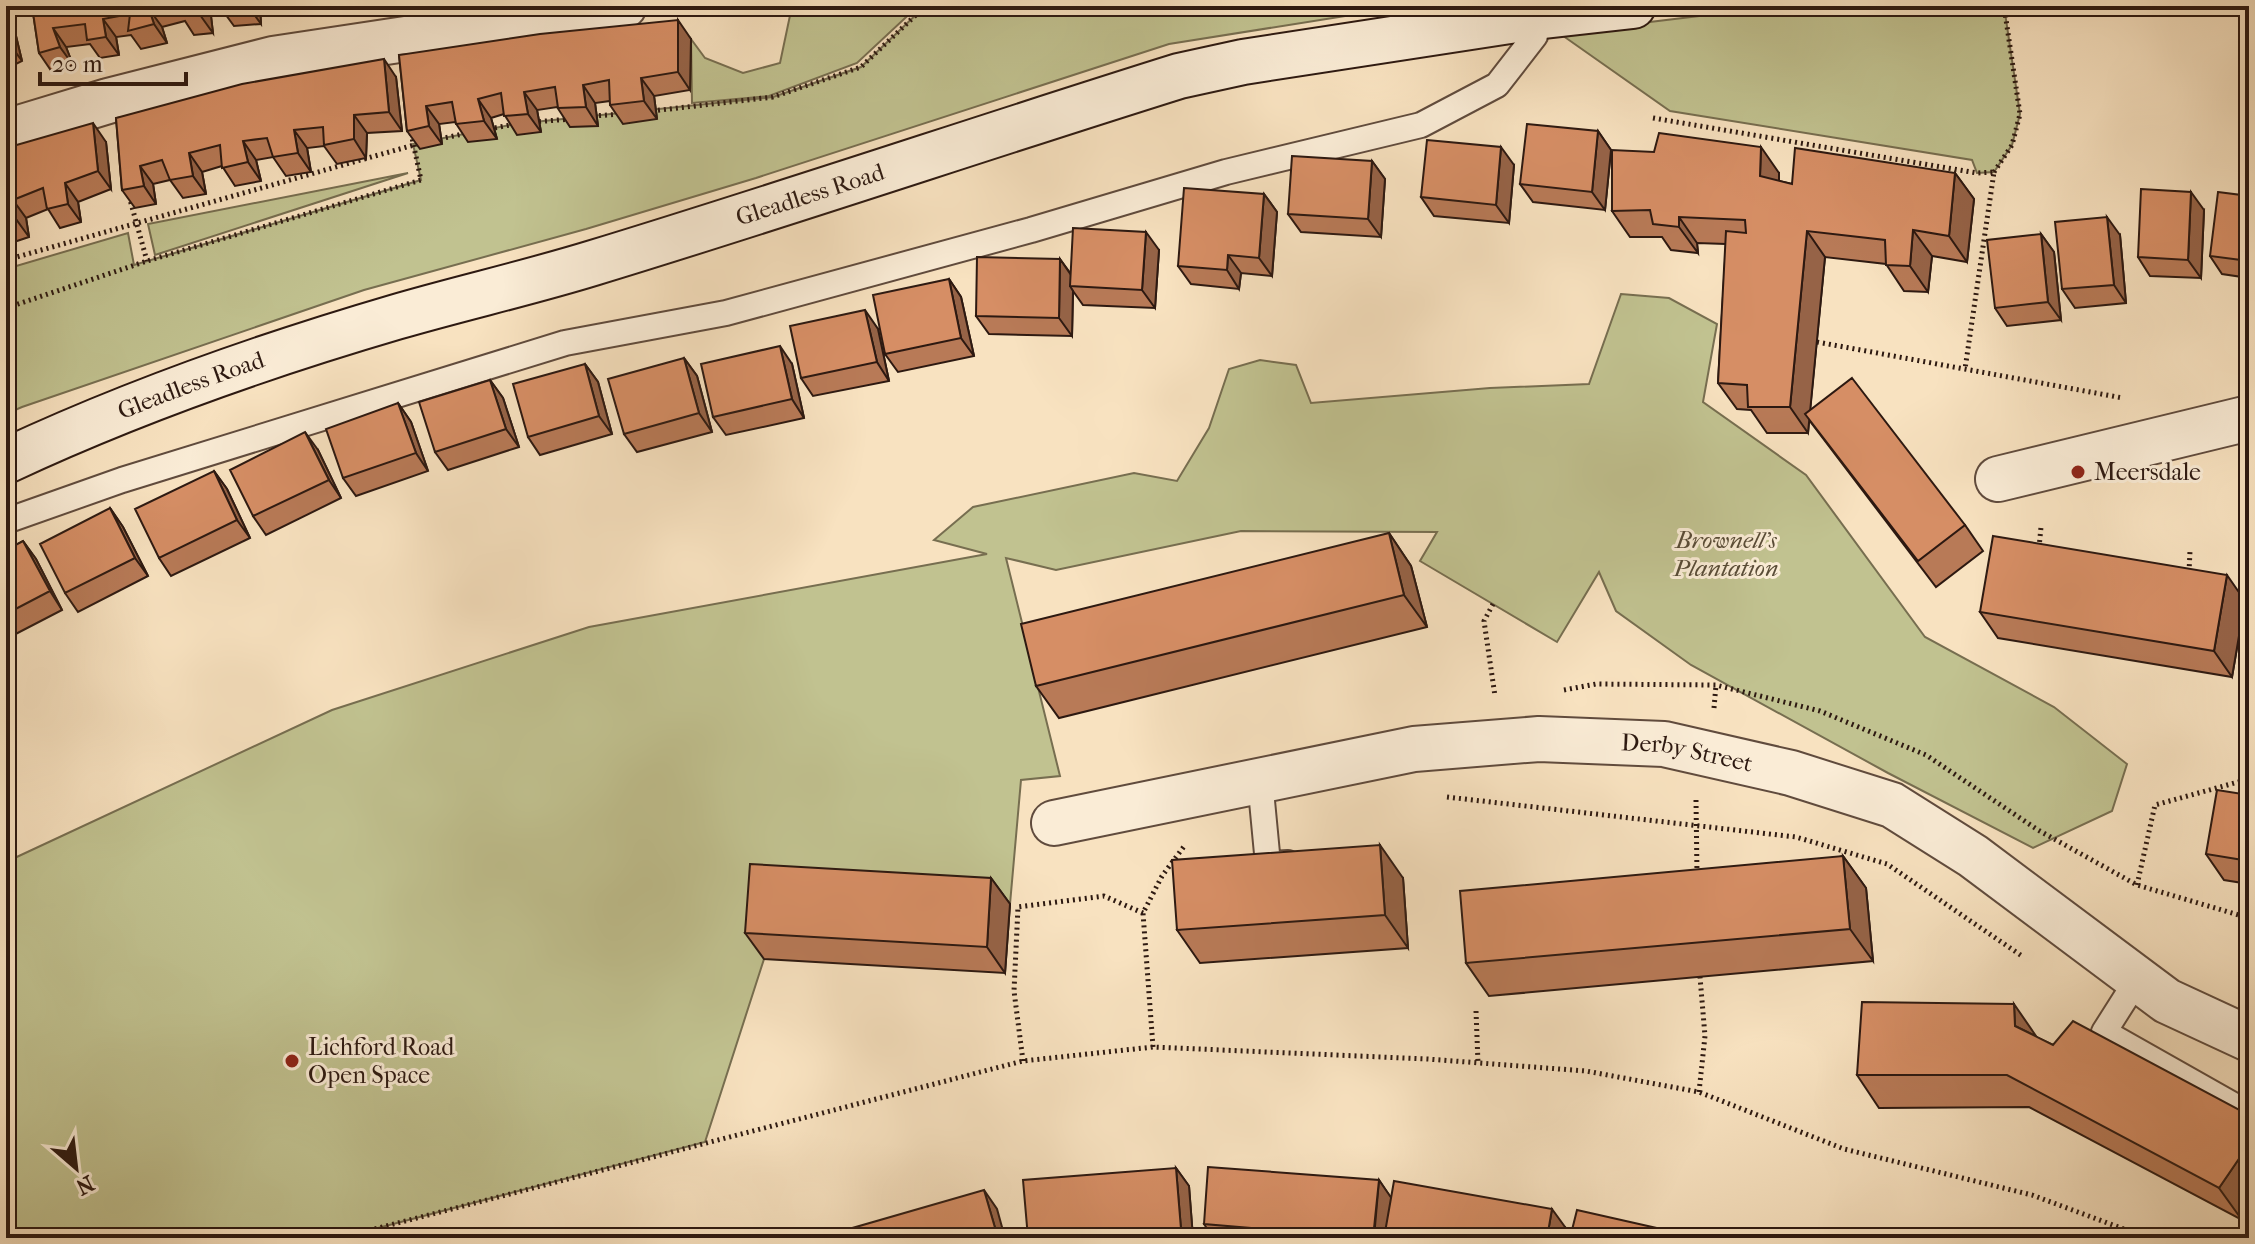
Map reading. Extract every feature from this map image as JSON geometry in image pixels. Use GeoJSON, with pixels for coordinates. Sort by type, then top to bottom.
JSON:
{"type":"FeatureCollection","features":[{"type":"Feature","properties":{"kind":"street"},"geometry":{"type":"LineString","coordinates":[[6,132],[108,101],[273,59],[624,6]]}},
{"type":"Feature","properties":{"kind":"street","name":"Gleadless Road"},"geometry":{"type":"LineString","coordinates":[[6,461],[155,397],[275,355],[397,317],[589,264],[1179,76],[1243,62],[1535,17],[1633,6]]}},
{"type":"Feature","properties":{"kind":"street"},"geometry":{"type":"LineString","coordinates":[[1998,479],[2249,418]]}},
{"type":"Feature","properties":{"kind":"street","name":"Derby Street"},"geometry":{"type":"LineString","coordinates":[[1054,823],[1414,749],[1539,739],[1664,744],[1791,773],[1892,805],[1973,856],[2167,1001],[2249,1039]]}},
{"type":"Feature","properties":{"kind":"lane"},"geometry":{"type":"LineString","coordinates":[[6,521],[122,480],[565,343],[726,313],[1031,230],[1226,172],[1421,125],[1497,85],[1535,36],[1535,17]]}},
{"type":"Feature","properties":{"kind":"lane"},"geometry":{"type":"LineString","coordinates":[[1260,780],[1268,864],[1314,861]]}},
{"type":"Feature","properties":{"kind":"lane"},"geometry":{"type":"LineString","coordinates":[[2137,980],[2104,1032],[2249,1114]]}},
{"type":"Feature","properties":{"kind":"path"},"geometry":{"type":"LineString","coordinates":[[648,111],[773,97],[861,67],[922,6]]}},
{"type":"Feature","properties":{"kind":"path"},"geometry":{"type":"LineString","coordinates":[[1965,369],[1994,172],[2012,145],[2020,114],[2004,6]]}},
{"type":"Feature","properties":{"kind":"path"},"geometry":{"type":"LineString","coordinates":[[589,117],[634,112]]}},
{"type":"Feature","properties":{"kind":"path"},"geometry":{"type":"LineString","coordinates":[[486,130],[574,118]]}},
{"type":"Feature","properties":{"kind":"path"},"geometry":{"type":"LineString","coordinates":[[1653,118],[1977,173],[1994,172]]}},
{"type":"Feature","properties":{"kind":"path"},"geometry":{"type":"LineString","coordinates":[[6,308],[147,261],[421,180],[410,129]]}},
{"type":"Feature","properties":{"kind":"path"},"geometry":{"type":"LineString","coordinates":[[6,260],[413,144],[471,133]]}},
{"type":"Feature","properties":{"kind":"path"},"geometry":{"type":"LineString","coordinates":[[128,192],[147,261]]}},
{"type":"Feature","properties":{"kind":"path"},"geometry":{"type":"LineString","coordinates":[[1817,342],[2133,400]]}},
{"type":"Feature","properties":{"kind":"path"},"geometry":{"type":"LineString","coordinates":[[2038,552],[2041,527]]}},
{"type":"Feature","properties":{"kind":"path"},"geometry":{"type":"LineString","coordinates":[[2190,551],[2189,573],[2199,575]]}},
{"type":"Feature","properties":{"kind":"path"},"geometry":{"type":"LineString","coordinates":[[1493,604],[1484,621],[1495,701]]}},
{"type":"Feature","properties":{"kind":"path"},"geometry":{"type":"LineString","coordinates":[[1696,751],[1697,888]]}},
{"type":"Feature","properties":{"kind":"path"},"geometry":{"type":"LineString","coordinates":[[2137,885],[2155,805],[2249,779]]}},
{"type":"Feature","properties":{"kind":"path"},"geometry":{"type":"LineString","coordinates":[[1445,797],[1796,837],[1887,864],[2025,958]]}},
{"type":"Feature","properties":{"kind":"path"},"geometry":{"type":"LineString","coordinates":[[1153,1047],[1143,913],[1162,876],[1193,837]]}},
{"type":"Feature","properties":{"kind":"path"},"geometry":{"type":"LineString","coordinates":[[1023,1061],[1014,991],[1018,907],[1104,896],[1143,913]]}},
{"type":"Feature","properties":{"kind":"path"},"geometry":{"type":"LineString","coordinates":[[1699,1092],[1705,1036],[1700,977]]}},
{"type":"Feature","properties":{"kind":"path"},"geometry":{"type":"LineString","coordinates":[[1476,1011],[1478,1063]]}},
{"type":"Feature","properties":{"kind":"path"},"geometry":{"type":"LineString","coordinates":[[340,1238],[1023,1061],[1153,1047],[1586,1071],[1699,1092],[1844,1149],[2032,1195],[2148,1238]]}},
{"type":"Feature","properties":{"kind":"green space"},"geometry":{"type":"Polygon","coordinates":[[[792,6],[918,6],[857,63],[769,96],[692,103],[691,39],[705,58],[743,73],[780,63],[792,6]]]}},
{"type":"Feature","properties":{"kind":"green space"},"geometry":{"type":"Polygon","coordinates":[[[922,6],[1408,6],[1169,44],[756,178],[364,290],[6,414],[6,269],[128,233],[134,265],[421,180],[413,144],[515,124],[773,97],[861,67],[922,6]]]}},
{"type":"Feature","properties":{"kind":"green space"},"geometry":{"type":"Polygon","coordinates":[[[1783,6],[2004,6],[2020,114],[2012,145],[1994,172],[1977,173],[1972,160],[1670,111],[1559,33],[1783,6]]]}},
{"type":"Feature","properties":{"kind":"green space"},"geometry":{"type":"Polygon","coordinates":[[[408,173],[155,255],[148,224],[408,173]]]}},
{"type":"Feature","properties":{"kind":"green space","name":"Lichford Road Open Space"},"geometry":{"type":"Polygon","coordinates":[[[1621,294],[1669,298],[1717,324],[1703,402],[1806,475],[1925,637],[2054,707],[2127,764],[2112,811],[2033,848],[1691,665],[1616,611],[1599,572],[1557,642],[1420,561],[1437,532],[1241,531],[1056,570],[1006,558],[1060,776],[1021,780],[1010,904],[768,890],[764,959],[705,1142],[340,1238],[6,1238],[6,862],[332,710],[589,627],[987,554],[934,540],[973,507],[1134,473],[1177,481],[1209,428],[1229,369],[1260,360],[1296,365],[1311,403],[1490,388],[1589,384],[1621,294]]]}},
{"type":"Feature","properties":{"kind":"building"},"geometry":{"type":"Polygon","coordinates":[[[32,6],[160,6],[149,9],[154,24],[128,31],[130,14],[103,19],[106,37],[87,40],[85,24],[53,28],[60,47],[39,53],[32,6]]]}},
{"type":"Feature","properties":{"kind":"building"},"geometry":{"type":"Polygon","coordinates":[[[180,6],[199,6],[200,15],[181,16],[180,6]]]}},
{"type":"Feature","properties":{"kind":"building"},"geometry":{"type":"Polygon","coordinates":[[[678,20],[678,72],[641,78],[644,101],[610,105],[609,80],[583,85],[586,107],[558,108],[555,87],[524,92],[528,114],[504,116],[501,93],[478,99],[484,121],[456,124],[452,102],[426,106],[429,126],[407,131],[399,55],[540,34],[678,20]]]}},
{"type":"Feature","properties":{"kind":"building"},"geometry":{"type":"Polygon","coordinates":[[[384,59],[389,112],[354,115],[354,139],[324,145],[323,127],[294,130],[298,153],[273,157],[267,138],[243,141],[248,162],[222,168],[220,145],[189,153],[193,176],[170,180],[162,160],[140,166],[144,186],[122,190],[116,118],[242,84],[384,59]]]}},
{"type":"Feature","properties":{"kind":"building"},"geometry":{"type":"Polygon","coordinates":[[[93,123],[98,171],[65,183],[68,204],[47,209],[43,188],[13,200],[16,219],[6,222],[6,148],[93,123]]]}},
{"type":"Feature","properties":{"kind":"building"},"geometry":{"type":"Polygon","coordinates":[[[1527,124],[1598,131],[1592,192],[1520,184],[1527,124]]]}},
{"type":"Feature","properties":{"kind":"building"},"geometry":{"type":"Polygon","coordinates":[[[1659,133],[1761,147],[1760,176],[1792,184],[1795,148],[1955,173],[1949,236],[1913,230],[1910,266],[1886,265],[1885,240],[1807,231],[1790,407],[1748,407],[1747,385],[1718,383],[1726,231],[1746,233],[1745,220],[1679,217],[1679,227],[1653,224],[1650,210],[1612,211],[1612,150],[1654,152],[1659,133]]]}},
{"type":"Feature","properties":{"kind":"building"},"geometry":{"type":"Polygon","coordinates":[[[1427,140],[1501,147],[1496,205],[1421,197],[1427,140]]]}},
{"type":"Feature","properties":{"kind":"building"},"geometry":{"type":"Polygon","coordinates":[[[1292,156],[1372,161],[1368,219],[1288,214],[1292,156]]]}},
{"type":"Feature","properties":{"kind":"building"},"geometry":{"type":"Polygon","coordinates":[[[1184,188],[1264,194],[1259,258],[1228,255],[1227,270],[1178,266],[1184,188]]]}},
{"type":"Feature","properties":{"kind":"building"},"geometry":{"type":"Polygon","coordinates":[[[2141,189],[2191,192],[2188,260],[2138,257],[2141,189]]]}},
{"type":"Feature","properties":{"kind":"building"},"geometry":{"type":"Polygon","coordinates":[[[2218,192],[2249,196],[2249,261],[2210,256],[2218,192]]]}},
{"type":"Feature","properties":{"kind":"building"},"geometry":{"type":"Polygon","coordinates":[[[2107,217],[2114,285],[2062,289],[2055,222],[2107,217]]]}},
{"type":"Feature","properties":{"kind":"building"},"geometry":{"type":"Polygon","coordinates":[[[1073,228],[1146,232],[1142,290],[1070,286],[1073,228]]]}},
{"type":"Feature","properties":{"kind":"building"},"geometry":{"type":"Polygon","coordinates":[[[2041,234],[2048,302],[1995,308],[1987,240],[2041,234]]]}},
{"type":"Feature","properties":{"kind":"building"},"geometry":{"type":"Polygon","coordinates":[[[977,257],[1060,259],[1059,318],[976,316],[977,257]]]}},
{"type":"Feature","properties":{"kind":"building"},"geometry":{"type":"Polygon","coordinates":[[[949,279],[961,338],[885,354],[873,295],[949,279]]]}},
{"type":"Feature","properties":{"kind":"building"},"geometry":{"type":"Polygon","coordinates":[[[865,310],[877,362],[801,378],[790,326],[865,310]]]}},
{"type":"Feature","properties":{"kind":"building"},"geometry":{"type":"Polygon","coordinates":[[[780,346],[792,399],[713,417],[701,364],[780,346]]]}},
{"type":"Feature","properties":{"kind":"building"},"geometry":{"type":"Polygon","coordinates":[[[684,358],[699,413],[624,434],[608,379],[684,358]]]}},
{"type":"Feature","properties":{"kind":"building"},"geometry":{"type":"Polygon","coordinates":[[[585,364],[599,416],[528,437],[513,384],[585,364]]]}},
{"type":"Feature","properties":{"kind":"building"},"geometry":{"type":"Polygon","coordinates":[[[1852,378],[1965,525],[1918,561],[1805,414],[1852,378]]]}},
{"type":"Feature","properties":{"kind":"building"},"geometry":{"type":"Polygon","coordinates":[[[490,380],[506,429],[435,452],[419,402],[490,380]]]}},
{"type":"Feature","properties":{"kind":"building"},"geometry":{"type":"Polygon","coordinates":[[[398,403],[416,453],[343,478],[326,429],[398,403]]]}},
{"type":"Feature","properties":{"kind":"building"},"geometry":{"type":"Polygon","coordinates":[[[305,432],[329,480],[253,516],[230,470],[305,432]]]}},
{"type":"Feature","properties":{"kind":"building"},"geometry":{"type":"Polygon","coordinates":[[[214,471],[237,520],[159,558],[135,509],[214,471]]]}},
{"type":"Feature","properties":{"kind":"building"},"geometry":{"type":"Polygon","coordinates":[[[110,508],[135,558],[65,593],[40,544],[110,508]]]}},
{"type":"Feature","properties":{"kind":"building"},"geometry":{"type":"Polygon","coordinates":[[[1389,533],[1404,595],[1036,686],[1021,624],[1389,533]]]}},
{"type":"Feature","properties":{"kind":"building"},"geometry":{"type":"Polygon","coordinates":[[[1993,536],[2227,575],[2214,651],[1980,612],[1993,536]]]}},
{"type":"Feature","properties":{"kind":"building"},"geometry":{"type":"Polygon","coordinates":[[[23,541],[50,591],[6,614],[6,550],[23,541]]]}},
{"type":"Feature","properties":{"kind":"building"},"geometry":{"type":"Polygon","coordinates":[[[2217,790],[2249,795],[2249,861],[2206,854],[2217,790]]]}},
{"type":"Feature","properties":{"kind":"building"},"geometry":{"type":"Polygon","coordinates":[[[1380,845],[1385,915],[1177,930],[1172,860],[1380,845]]]}},
{"type":"Feature","properties":{"kind":"building"},"geometry":{"type":"Polygon","coordinates":[[[1843,856],[1850,929],[1466,963],[1460,891],[1843,856]]]}},
{"type":"Feature","properties":{"kind":"building"},"geometry":{"type":"Polygon","coordinates":[[[750,864],[991,878],[987,947],[745,933],[750,864]]]}},
{"type":"Feature","properties":{"kind":"building"},"geometry":{"type":"Polygon","coordinates":[[[1862,1002],[2014,1004],[2015,1026],[2053,1045],[2073,1021],[2249,1115],[2249,1144],[2219,1188],[2007,1075],[1857,1075],[1862,1002]]]}},
{"type":"Feature","properties":{"kind":"building"},"geometry":{"type":"Polygon","coordinates":[[[1208,1167],[1379,1180],[1373,1238],[1204,1224],[1208,1167]]]}},
{"type":"Feature","properties":{"kind":"building"},"geometry":{"type":"Polygon","coordinates":[[[1176,1168],[1181,1229],[1071,1238],[1028,1238],[1023,1180],[1176,1168]]]}},
{"type":"Feature","properties":{"kind":"building"},"geometry":{"type":"Polygon","coordinates":[[[1394,1181],[1552,1209],[1547,1238],[1384,1238],[1394,1181]]]}},
{"type":"Feature","properties":{"kind":"building"},"geometry":{"type":"Polygon","coordinates":[[[984,1190],[998,1238],[845,1238],[842,1231],[984,1190]]]}},
{"type":"Feature","properties":{"kind":"building"},"geometry":{"type":"Polygon","coordinates":[[[1577,1210],[1701,1238],[1570,1238],[1577,1210]]]}},
{"type":"Feature","properties":{"kind":"place","name":"Meersdale"},"geometry":{"type":"Point","coordinates":[2078,472]}},
{"type":"Feature","properties":{"kind":"place","name":"Lichford Road Open Space"},"geometry":{"type":"Point","coordinates":[292,1061]}},
{"type":"Feature","properties":{"kind":"park label","name":"Brownell's Plantation"},"geometry":{"type":"Point","coordinates":[1726,554]}}]}
